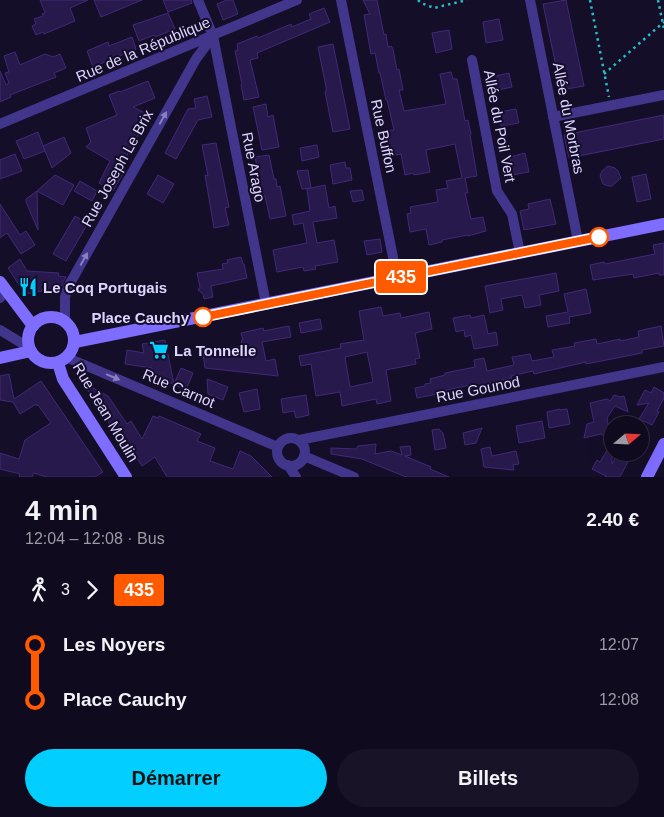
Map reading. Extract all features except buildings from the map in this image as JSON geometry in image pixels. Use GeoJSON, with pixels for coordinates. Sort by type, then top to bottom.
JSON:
{"type":"FeatureCollection","features":[{"type":"Feature","properties":{"kind":"main road"},"geometry":{"type":"LineString","coordinates":[[75,342],[664,224]]}},
{"type":"Feature","properties":{"kind":"main road"},"geometry":{"type":"LineString","coordinates":[[2,290],[33,326]]}},
{"type":"Feature","properties":{"kind":"main road"},"geometry":{"type":"LineString","coordinates":[[46,318],[60,318],[65,321],[74,333],[75,342],[72,352],[63,360],[51,364],[37,359],[29,349],[28,338],[33,326],[46,318]]}},
{"type":"Feature","properties":{"kind":"main road"},"geometry":{"type":"LineString","coordinates":[[0,358],[29,349]]}},
{"type":"Feature","properties":{"kind":"main road","name":"Rue Jean Moulin"},"geometry":{"type":"LineString","coordinates":[[63,360],[64,379],[126,477]]}},
{"type":"Feature","properties":{"kind":"main road"},"geometry":{"type":"LineString","coordinates":[[647,477],[664,444]]}},
{"type":"Feature","properties":{"kind":"street","name":"Rue Arago"},"geometry":{"type":"LineString","coordinates":[[198,0],[213,36],[266,304]]}},
{"type":"Feature","properties":{"kind":"street","name":"Rue de la République"},"geometry":{"type":"LineString","coordinates":[[0,124],[297,0]]}},
{"type":"Feature","properties":{"kind":"street","name":"Rue Buffon"},"geometry":{"type":"LineString","coordinates":[[341,0],[397,278]]}},
{"type":"Feature","properties":{"kind":"street","name":"Allée du Morbras"},"geometry":{"type":"LineString","coordinates":[[530,0],[578,241]]}},
{"type":"Feature","properties":{"kind":"street","name":"Rue Joseph Le Brix"},"geometry":{"type":"LineString","coordinates":[[65,321],[65,297],[68,287],[196,59],[213,36]]}},
{"type":"Feature","properties":{"kind":"street","name":"Allée du Poil Vert"},"geometry":{"type":"LineString","coordinates":[[472,60],[498,191],[512,214],[520,253]]}},
{"type":"Feature","properties":{"kind":"street"},"geometry":{"type":"LineString","coordinates":[[553,116],[664,95]]}},
{"type":"Feature","properties":{"kind":"street"},"geometry":{"type":"LineString","coordinates":[[0,330],[29,349]]}},
{"type":"Feature","properties":{"kind":"street","name":"Rue Carnot"},"geometry":{"type":"LineString","coordinates":[[63,360],[278,447]]}},
{"type":"Feature","properties":{"kind":"street","name":"Rue Gounod"},"geometry":{"type":"LineString","coordinates":[[299,440],[664,368]]}},
{"type":"Feature","properties":{"kind":"street"},"geometry":{"type":"LineString","coordinates":[[288,465],[296,464],[304,456],[304,448],[299,440],[295,438],[283,440],[277,452],[280,460],[288,465],[296,477]]}},
{"type":"Feature","properties":{"kind":"street"},"geometry":{"type":"LineString","coordinates":[[304,456],[354,477]]}},
{"type":"Feature","properties":{"kind":"path"},"geometry":{"type":"LineString","coordinates":[[418,0],[434,8],[467,0]]}},
{"type":"Feature","properties":{"kind":"path"},"geometry":{"type":"LineString","coordinates":[[590,0],[610,106]]}},
{"type":"Feature","properties":{"kind":"path"},"geometry":{"type":"LineString","coordinates":[[658,0],[664,29]]}},
{"type":"Feature","properties":{"kind":"path"},"geometry":{"type":"LineString","coordinates":[[604,74],[663,22]]}},
{"type":"Feature","properties":{"kind":"bus line","name":"435"},"geometry":{"type":"LineString","coordinates":[[203,317],[599,237]]}},
{"type":"Feature","properties":{"kind":"place","name":"Le Coq Portugais"},"geometry":{"type":"Point","coordinates":[28,287]}},
{"type":"Feature","properties":{"kind":"place","name":"Place Cauchy"},"geometry":{"type":"Point","coordinates":[203,317]}},
{"type":"Feature","properties":{"kind":"place","name":"La Tonnelle"},"geometry":{"type":"Point","coordinates":[159,350]}}]}
